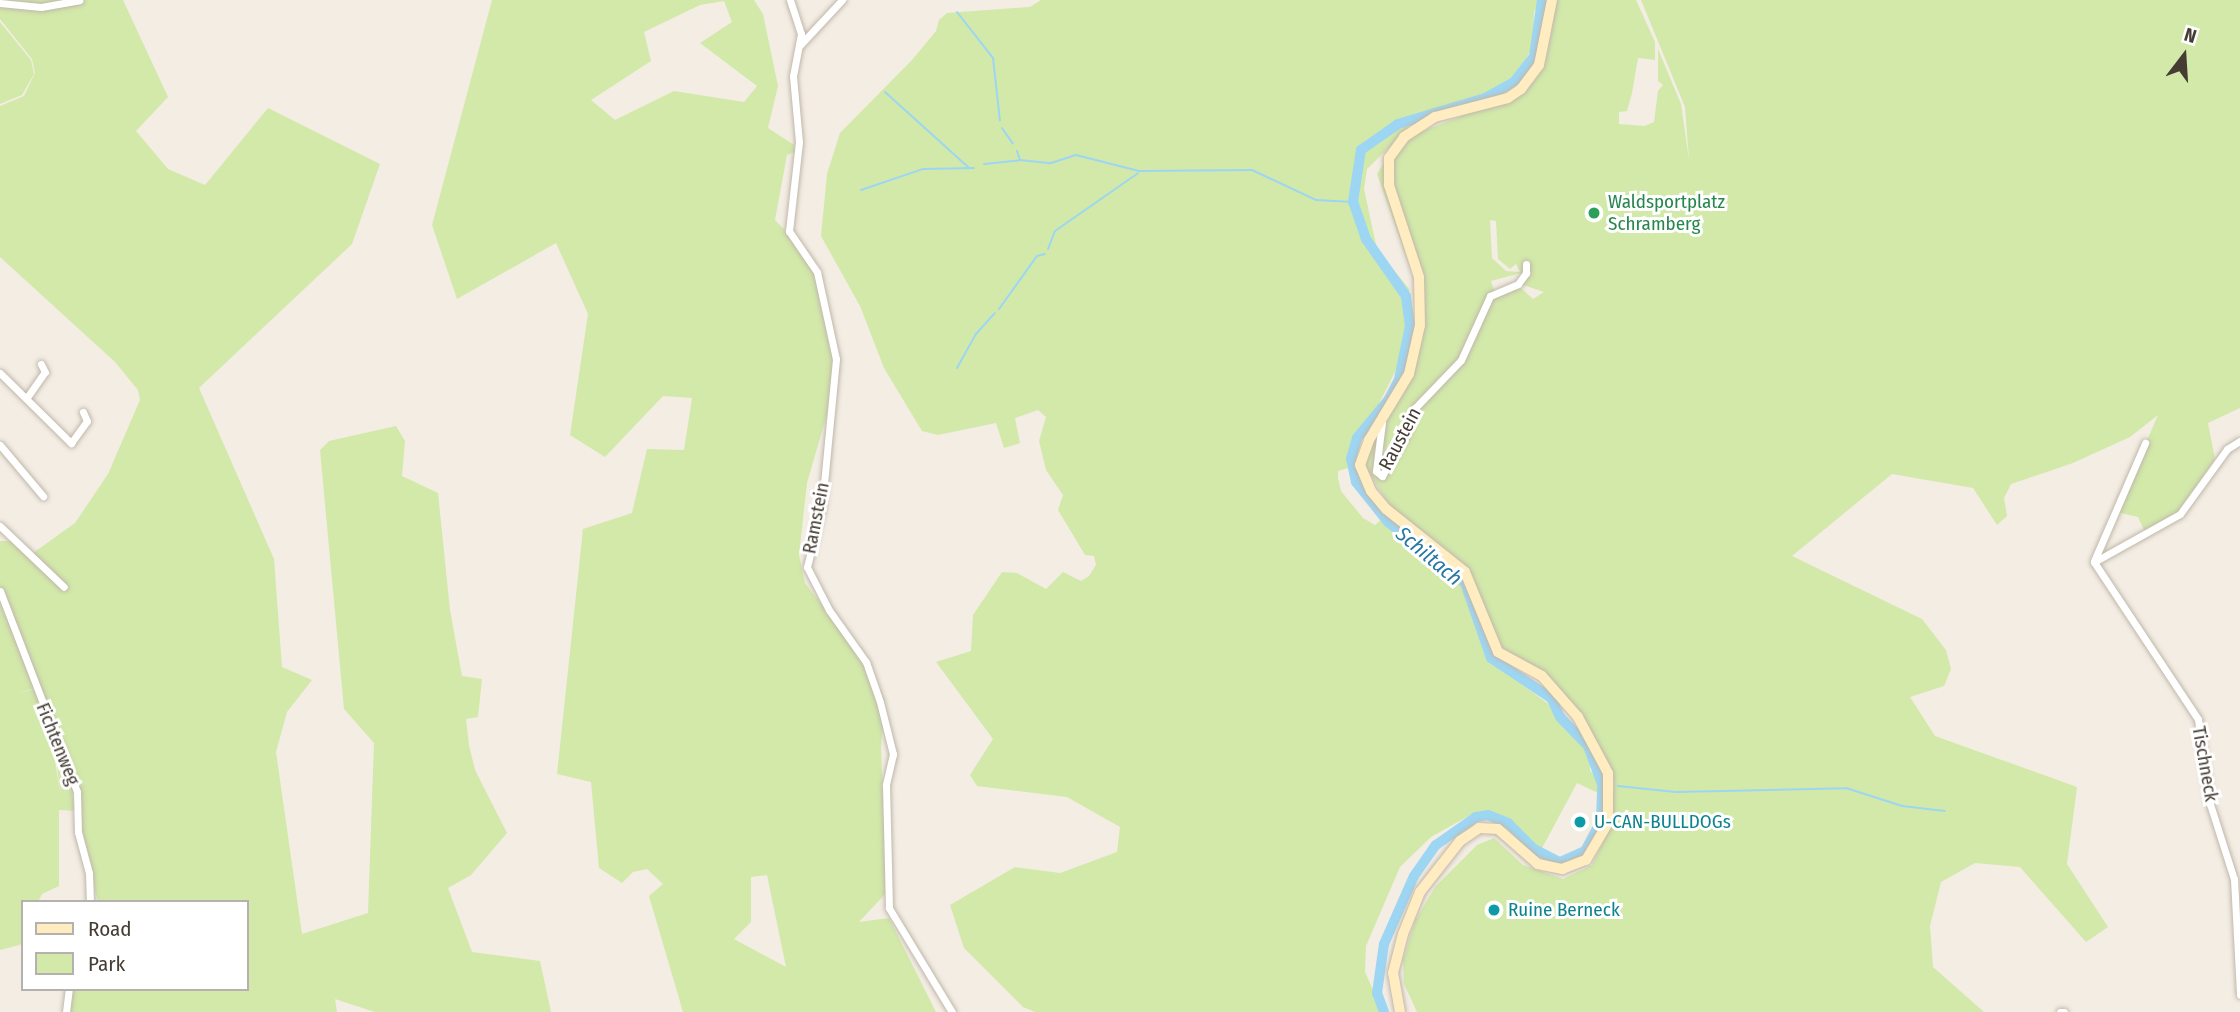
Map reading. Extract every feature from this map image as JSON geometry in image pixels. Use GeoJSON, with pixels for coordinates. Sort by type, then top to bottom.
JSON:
{"type":"FeatureCollection","features":[{"type":"Feature","properties":{"kind":"main road"},"geometry":{"type":"LineString","coordinates":[[1400,1012],[1393,989],[1396,957],[1420,892],[1454,848],[1472,831],[1493,828],[1545,867],[1579,865],[1601,840],[1608,823],[1611,785],[1594,740],[1563,696],[1542,676],[1498,652],[1465,572],[1403,526],[1371,491],[1360,465],[1369,440],[1399,396],[1416,351],[1422,292],[1389,185],[1389,158],[1404,137],[1435,117],[1508,98],[1521,89],[1539,65],[1552,0]]}},
{"type":"Feature","properties":{"kind":"street"},"geometry":{"type":"LineString","coordinates":[[0,3],[41,7],[79,0]]}},
{"type":"Feature","properties":{"kind":"street","name":"Ramstein"},"geometry":{"type":"LineString","coordinates":[[790,0],[801,22],[800,45],[793,76],[799,142],[789,231],[817,272],[836,359],[822,505],[807,567],[829,610],[866,662],[880,702],[893,754],[886,785],[889,908],[952,1012]]}},
{"type":"Feature","properties":{"kind":"street"},"geometry":{"type":"LineString","coordinates":[[800,45],[818,29],[842,0]]}},
{"type":"Feature","properties":{"kind":"street"},"geometry":{"type":"LineString","coordinates":[[801,22],[818,29]]}},
{"type":"Feature","properties":{"kind":"street","name":"Raustein"},"geometry":{"type":"LineString","coordinates":[[1382,422],[1376,471],[1382,476],[1406,434],[1415,408],[1461,360],[1490,296],[1518,284],[1526,273],[1526,264]]}},
{"type":"Feature","properties":{"kind":"street"},"geometry":{"type":"LineString","coordinates":[[28,397],[45,372],[41,364]]}},
{"type":"Feature","properties":{"kind":"street"},"geometry":{"type":"LineString","coordinates":[[0,373],[28,397],[71,443],[87,421],[83,412]]}},
{"type":"Feature","properties":{"kind":"street"},"geometry":{"type":"LineString","coordinates":[[2094,562],[2180,514],[2227,449],[2240,441]]}},
{"type":"Feature","properties":{"kind":"street"},"geometry":{"type":"LineString","coordinates":[[2094,562],[2145,443]]}},
{"type":"Feature","properties":{"kind":"street"},"geometry":{"type":"LineString","coordinates":[[0,444],[43,496]]}},
{"type":"Feature","properties":{"kind":"street"},"geometry":{"type":"LineString","coordinates":[[0,526],[64,587]]}},
{"type":"Feature","properties":{"kind":"street","name":"Tischneck"},"geometry":{"type":"LineString","coordinates":[[2094,562],[2198,719],[2210,804],[2234,879],[2240,995]]}},
{"type":"Feature","properties":{"kind":"street","name":"Fichtenweg"},"geometry":{"type":"LineString","coordinates":[[0,592],[77,792],[78,832],[89,873],[90,900]]}},
{"type":"Feature","properties":{"kind":"street"},"geometry":{"type":"LineString","coordinates":[[66,1012],[69,991]]}},
{"type":"Feature","properties":{"kind":"green space"},"geometry":{"type":"Polygon","coordinates":[[[0,0],[123,0],[168,97],[136,131],[168,169],[205,185],[268,108],[380,164],[352,244],[199,388],[274,559],[282,667],[312,680],[287,712],[276,752],[302,934],[368,913],[374,743],[344,709],[320,450],[329,441],[396,426],[405,441],[402,476],[438,493],[450,610],[462,676],[482,679],[478,717],[466,719],[469,745],[475,770],[507,833],[471,875],[448,888],[472,952],[540,961],[551,1012],[375,1012],[335,999],[337,1012],[69,1012],[73,991],[248,991],[248,900],[97,900],[79,828],[79,793],[72,793],[75,811],[59,810],[59,886],[42,894],[39,900],[21,900],[21,945],[0,950],[0,598],[7,627],[0,593],[0,541],[12,541],[33,553],[75,523],[108,474],[140,400],[138,390],[115,362],[0,257],[0,106],[24,96],[35,73],[32,59],[0,19],[0,0]],[[36,688],[15,694],[35,689],[50,727],[60,794],[55,748],[62,746],[36,688]]]}},
{"type":"Feature","properties":{"kind":"green space"},"geometry":{"type":"Polygon","coordinates":[[[492,0],[754,0],[763,14],[778,86],[768,128],[794,145],[795,152],[787,155],[775,220],[816,263],[837,380],[807,483],[799,555],[805,583],[866,662],[885,700],[881,748],[887,892],[859,922],[889,918],[936,1012],[683,1012],[649,896],[663,884],[647,869],[633,872],[622,883],[599,868],[591,782],[557,774],[583,529],[632,513],[647,449],[684,450],[692,398],[663,396],[605,457],[570,435],[588,314],[556,243],[457,299],[432,225],[492,0]],[[724,1],[700,5],[644,32],[651,61],[591,100],[615,120],[674,91],[744,102],[757,86],[700,43],[732,22],[724,1]],[[767,875],[751,877],[751,922],[734,939],[786,967],[767,875]]]}},
{"type":"Feature","properties":{"kind":"green space"},"geometry":{"type":"Polygon","coordinates":[[[1041,0],[1540,0],[1534,12],[1533,46],[1517,75],[1505,85],[1407,123],[1409,128],[1367,169],[1364,189],[1377,249],[1410,290],[1402,298],[1406,328],[1400,362],[1372,417],[1353,439],[1348,468],[1338,471],[1338,478],[1341,491],[1363,518],[1375,525],[1382,519],[1411,545],[1455,574],[1471,601],[1488,659],[1547,703],[1591,754],[1590,770],[1601,784],[1598,793],[1577,783],[1541,850],[1506,818],[1492,813],[1472,814],[1431,837],[1400,867],[1366,946],[1365,972],[1383,1012],[1035,1012],[1023,1007],[964,948],[950,905],[1015,867],[1060,873],[1117,852],[1120,827],[1067,797],[977,786],[970,775],[993,739],[936,662],[971,651],[973,615],[1002,572],[1017,573],[1046,589],[1063,572],[1081,581],[1089,576],[1096,565],[1094,556],[1085,555],[1058,510],[1063,495],[1046,470],[1039,441],[1046,417],[1038,410],[1015,418],[1020,443],[1004,448],[996,423],[938,435],[922,431],[884,368],[860,306],[821,236],[827,174],[840,133],[912,60],[936,31],[939,20],[947,13],[1030,7],[1041,0]]]}},
{"type":"Feature","properties":{"kind":"green space"},"geometry":{"type":"Polygon","coordinates":[[[1557,0],[1636,0],[1655,42],[1655,60],[1638,58],[1627,111],[1619,112],[1619,124],[1645,126],[1654,122],[1658,91],[1663,85],[1658,81],[1658,49],[1681,104],[1689,160],[1685,107],[1641,0],[2240,0],[2240,408],[2208,423],[2215,459],[2178,513],[2145,532],[2138,517],[2116,512],[2158,415],[2130,437],[2073,463],[2011,484],[2004,498],[2007,516],[1997,525],[1973,488],[1892,474],[1792,556],[1922,619],[1946,650],[1951,669],[1944,686],[1910,697],[1935,736],[2077,787],[2067,864],[2108,927],[2086,942],[2020,867],[1975,863],[1941,882],[1930,926],[1933,967],[1984,1012],[1417,1012],[1404,984],[1403,960],[1415,921],[1435,887],[1477,845],[1494,838],[1523,865],[1563,879],[1592,865],[1611,825],[1614,781],[1582,714],[1549,676],[1501,647],[1464,564],[1389,505],[1365,466],[1366,453],[1380,429],[1383,436],[1386,422],[1404,393],[1421,345],[1423,272],[1396,198],[1393,159],[1415,134],[1520,94],[1533,82],[1546,59],[1557,0]],[[1490,220],[1492,258],[1506,271],[1520,272],[1516,264],[1510,269],[1498,259],[1496,221],[1490,220]],[[1521,273],[1491,281],[1495,294],[1521,288],[1533,299],[1544,292],[1523,285],[1521,273]]]}},
{"type":"Feature","properties":{"kind":"green space"},"geometry":{"type":"Polygon","coordinates":[[[0,22],[31,60],[34,74],[22,95],[0,104],[0,22]]]}},
{"type":"Feature","properties":{"kind":"green space"},"geometry":{"type":"Polygon","coordinates":[[[1385,161],[1412,264],[1410,267],[1377,174],[1385,161]]]}},
{"type":"Feature","properties":{"kind":"waterway","name":"Schiltach"},"geometry":{"type":"LineString","coordinates":[[1384,1012],[1377,993],[1384,944],[1414,876],[1436,845],[1476,817],[1488,815],[1508,823],[1534,849],[1560,862],[1585,851],[1601,821],[1602,784],[1588,746],[1560,717],[1551,698],[1491,658],[1465,583],[1388,522],[1356,482],[1351,459],[1357,438],[1389,399],[1399,379],[1410,326],[1406,296],[1366,239],[1353,202],[1361,150],[1398,124],[1485,98],[1514,82],[1534,56],[1542,0]]}},
{"type":"Feature","properties":{"kind":"waterway"},"geometry":{"type":"LineString","coordinates":[[957,12],[993,58],[1000,121]]}},
{"type":"Feature","properties":{"kind":"waterway"},"geometry":{"type":"LineString","coordinates":[[885,92],[969,168]]}},
{"type":"Feature","properties":{"kind":"waterway"},"geometry":{"type":"LineString","coordinates":[[1002,128],[1013,144]]}},
{"type":"Feature","properties":{"kind":"waterway"},"geometry":{"type":"LineString","coordinates":[[1017,151],[1020,160]]}},
{"type":"Feature","properties":{"kind":"waterway"},"geometry":{"type":"LineString","coordinates":[[984,164],[1020,160],[1051,163],[1076,155],[1139,171],[1252,170],[1316,200],[1353,202]]}},
{"type":"Feature","properties":{"kind":"waterway"},"geometry":{"type":"LineString","coordinates":[[861,190],[923,169],[974,168]]}},
{"type":"Feature","properties":{"kind":"waterway"},"geometry":{"type":"LineString","coordinates":[[1048,249],[1055,231],[1138,173]]}},
{"type":"Feature","properties":{"kind":"waterway"},"geometry":{"type":"LineString","coordinates":[[999,309],[1037,256],[1045,254]]}},
{"type":"Feature","properties":{"kind":"waterway"},"geometry":{"type":"LineString","coordinates":[[957,368],[976,334],[995,313]]}},
{"type":"Feature","properties":{"kind":"waterway"},"geometry":{"type":"LineString","coordinates":[[1618,786],[1676,792],[1846,788],[1902,806],[1945,811]]}},
{"type":"Feature","properties":{"kind":"place","name":"Waldsportplatz Schramberg"},"geometry":{"type":"Point","coordinates":[1594,213]}},
{"type":"Feature","properties":{"kind":"place","name":"U-CAN-BULLDOGs"},"geometry":{"type":"Point","coordinates":[1580,822]}},
{"type":"Feature","properties":{"kind":"place","name":"Ruine Berneck"},"geometry":{"type":"Point","coordinates":[1494,910]}}]}
